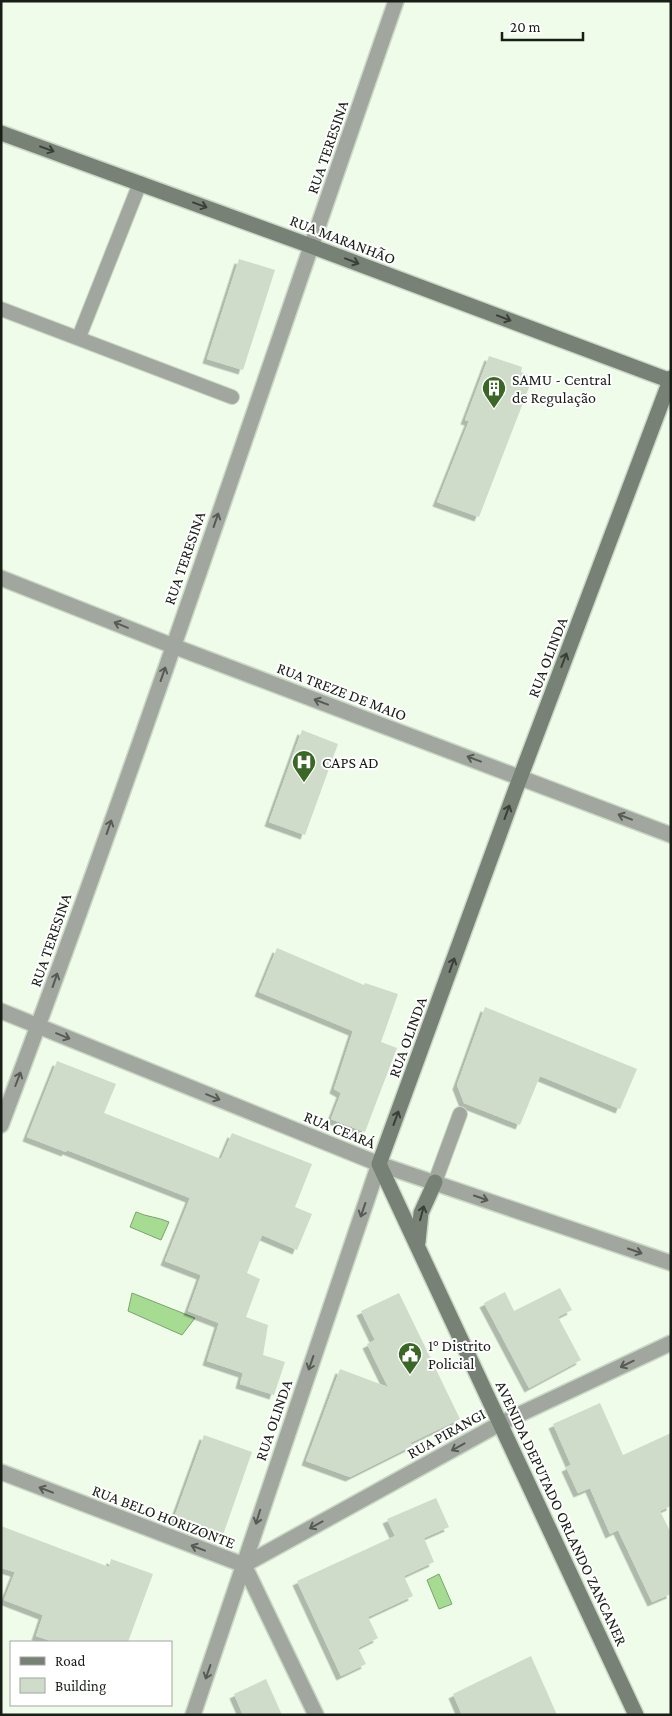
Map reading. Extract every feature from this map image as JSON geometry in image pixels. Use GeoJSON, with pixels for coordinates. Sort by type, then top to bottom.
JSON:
{"type":"FeatureCollection","features":[{"type":"Feature","properties":{"kind":"street","name":"RUA TERESINA"},"geometry":{"type":"LineString","coordinates":[[1,1125],[38,1026],[172,646],[396,1]]}},
{"type":"Feature","properties":{"kind":"street","name":"RUA MARANHÃO"},"geometry":{"type":"LineString","coordinates":[[1,133],[670,380]]}},
{"type":"Feature","properties":{"kind":"street","name":"RUA OLINDA"},"geometry":{"type":"LineString","coordinates":[[193,1715],[265,1497],[379,1164],[521,777],[670,380]]}},
{"type":"Feature","properties":{"kind":"street","name":"RUA TREZE DE MAIO"},"geometry":{"type":"LineString","coordinates":[[1,578],[172,646],[671,835]]}},
{"type":"Feature","properties":{"kind":"street","name":"RUA CEARÁ"},"geometry":{"type":"LineString","coordinates":[[1,1011],[379,1164],[671,1263]]}},
{"type":"Feature","properties":{"kind":"street","name":"AVENIDA DEPUTADO ORLANDO ZANCANER"},"geometry":{"type":"LineString","coordinates":[[379,1164],[636,1715]]}},
{"type":"Feature","properties":{"kind":"street"},"geometry":{"type":"LineString","coordinates":[[418,1246],[421,1213],[435,1182]]}},
{"type":"Feature","properties":{"kind":"street","name":"RUA PIRANGI"},"geometry":{"type":"LineString","coordinates":[[244,1565],[501,1423],[671,1343]]}},
{"type":"Feature","properties":{"kind":"street","name":"RUA BELO HORIZONTE"},"geometry":{"type":"LineString","coordinates":[[1,1472],[244,1565],[316,1715]]}},
{"type":"Feature","properties":{"kind":"lane"},"geometry":{"type":"LineString","coordinates":[[79,338],[140,183]]}},
{"type":"Feature","properties":{"kind":"lane"},"geometry":{"type":"LineString","coordinates":[[1,309],[232,397]]}},
{"type":"Feature","properties":{"kind":"lane"},"geometry":{"type":"LineString","coordinates":[[435,1182],[460,1114]]}},
{"type":"Feature","properties":{"kind":"shaded area"},"geometry":{"type":"Polygon","coordinates":[[[136,1212],[169,1222],[161,1240],[130,1227],[136,1212]]]}},
{"type":"Feature","properties":{"kind":"shaded area"},"geometry":{"type":"Polygon","coordinates":[[[132,1293],[195,1318],[182,1335],[128,1311],[132,1293]]]}},
{"type":"Feature","properties":{"kind":"shaded area"},"geometry":{"type":"Polygon","coordinates":[[[439,1574],[452,1604],[439,1609],[427,1580],[439,1574]]]}},
{"type":"Feature","properties":{"kind":"building"},"geometry":{"type":"Polygon","coordinates":[[[239,259],[275,270],[243,370],[207,359],[239,259]]]}},
{"type":"Feature","properties":{"kind":"building","name":"SAMU - Central de Regulação"},"geometry":{"type":"Polygon","coordinates":[[[489,356],[522,367],[521,372],[533,377],[479,517],[437,502],[469,421],[465,420],[489,356]]]}},
{"type":"Feature","properties":{"kind":"building","name":"CAPS AD"},"geometry":{"type":"Polygon","coordinates":[[[302,730],[338,744],[305,835],[269,822],[302,730]]]}},
{"type":"Feature","properties":{"kind":"building"},"geometry":{"type":"Polygon","coordinates":[[[277,948],[364,985],[365,983],[398,994],[381,1042],[397,1048],[365,1132],[331,1119],[341,1093],[334,1089],[353,1031],[259,992],[277,948]]]}},
{"type":"Feature","properties":{"kind":"building"},"geometry":{"type":"Polygon","coordinates":[[[485,1007],[637,1069],[620,1109],[540,1076],[520,1125],[464,1103],[457,1085],[485,1007]]]}},
{"type":"Feature","properties":{"kind":"building"},"geometry":{"type":"Polygon","coordinates":[[[57,1061],[116,1084],[104,1113],[221,1159],[232,1133],[312,1164],[295,1207],[312,1214],[297,1250],[262,1235],[247,1273],[260,1279],[246,1317],[268,1325],[263,1355],[285,1362],[274,1395],[240,1384],[243,1373],[207,1361],[219,1323],[188,1311],[201,1275],[165,1261],[190,1198],[67,1150],[66,1152],[27,1137],[57,1061]]]}},
{"type":"Feature","properties":{"kind":"building"},"geometry":{"type":"Polygon","coordinates":[[[560,1288],[572,1310],[558,1317],[581,1360],[529,1388],[484,1303],[505,1292],[514,1311],[560,1288]]]}},
{"type":"Feature","properties":{"kind":"building"},"geometry":{"type":"Polygon","coordinates":[[[399,1293],[460,1419],[410,1443],[412,1446],[350,1477],[306,1461],[340,1369],[388,1387],[367,1344],[375,1340],[361,1311],[399,1293]]]}},
{"type":"Feature","properties":{"kind":"building"},"geometry":{"type":"Polygon","coordinates":[[[600,1403],[623,1455],[671,1433],[671,1506],[660,1511],[671,1533],[671,1594],[652,1602],[618,1530],[610,1534],[590,1488],[578,1493],[566,1467],[571,1465],[553,1424],[600,1403]]]}},
{"type":"Feature","properties":{"kind":"building"},"geometry":{"type":"Polygon","coordinates":[[[204,1435],[252,1452],[223,1535],[174,1518],[204,1435]]]}},
{"type":"Feature","properties":{"kind":"building"},"geometry":{"type":"Polygon","coordinates":[[[436,1498],[449,1527],[424,1538],[434,1562],[404,1576],[413,1596],[368,1617],[378,1638],[358,1648],[366,1664],[341,1676],[297,1581],[395,1536],[387,1519],[436,1498]]]}},
{"type":"Feature","properties":{"kind":"building"},"geometry":{"type":"Polygon","coordinates":[[[1,1526],[109,1567],[111,1559],[153,1574],[128,1641],[51,1641],[36,1636],[43,1615],[4,1600],[15,1572],[1,1568],[1,1526]]]}},
{"type":"Feature","properties":{"kind":"building"},"geometry":{"type":"Polygon","coordinates":[[[531,1656],[557,1715],[462,1715],[453,1694],[531,1656]]]}},
{"type":"Feature","properties":{"kind":"building"},"geometry":{"type":"Polygon","coordinates":[[[266,1679],[282,1715],[243,1715],[234,1694],[266,1679]]]}},
{"type":"Feature","properties":{"kind":"place","name":"SAMU - Central de Regulação"},"geometry":{"type":"Point","coordinates":[494,409]}},
{"type":"Feature","properties":{"kind":"place","name":"CAPS AD"},"geometry":{"type":"Point","coordinates":[304,783]}},
{"type":"Feature","properties":{"kind":"place","name":"1° Distrito Policial"},"geometry":{"type":"Point","coordinates":[410,1375]}}]}
